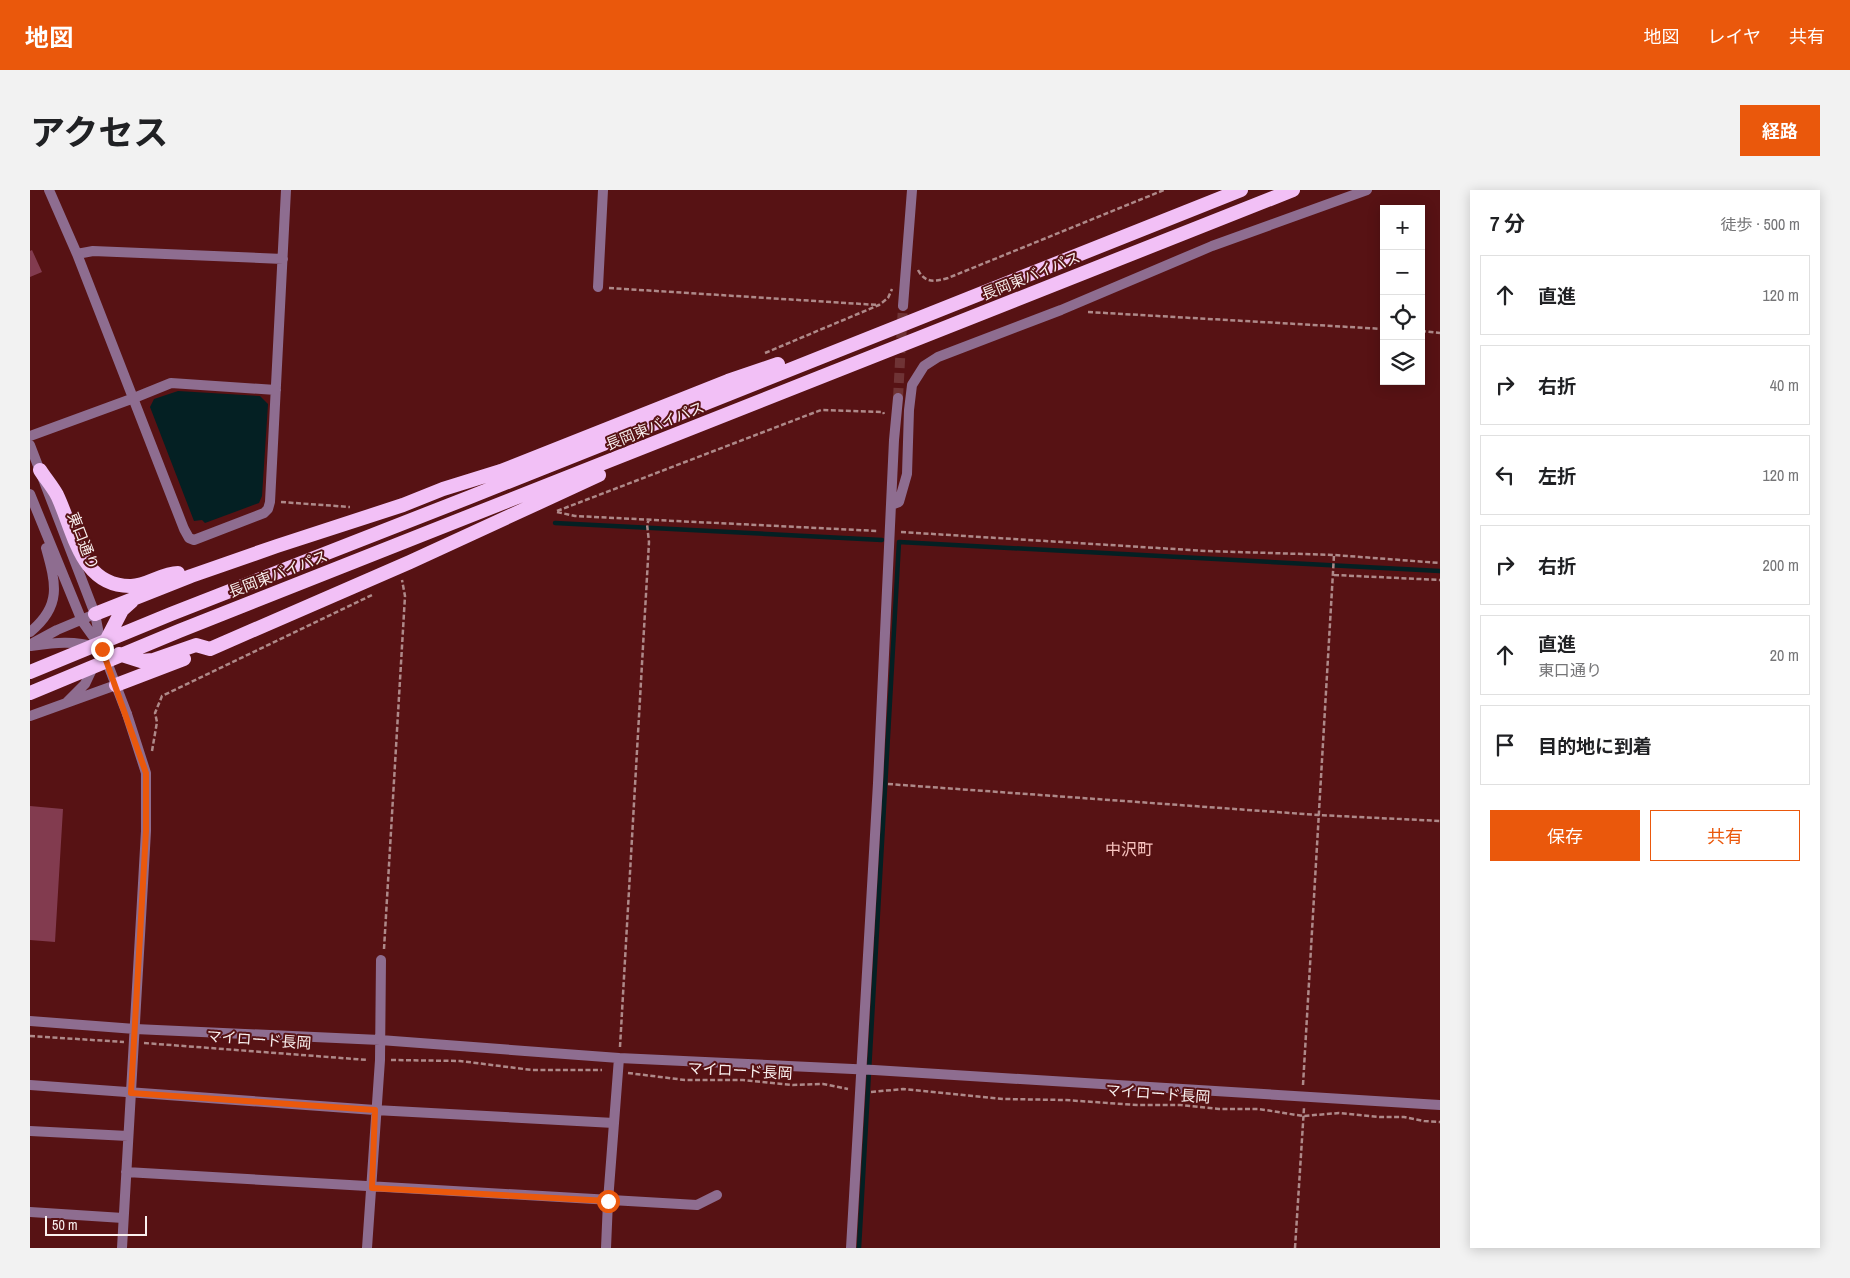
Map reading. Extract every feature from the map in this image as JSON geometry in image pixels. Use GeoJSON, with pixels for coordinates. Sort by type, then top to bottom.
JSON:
{"type":"FeatureCollection","features":[{"type":"Feature","properties":{"kind":"highway","name":"長岡東バイパス"},"geometry":{"type":"LineString","coordinates":[[30,672],[171,614],[1240,190]]}},
{"type":"Feature","properties":{"kind":"highway","name":"長岡東バイパス"},"geometry":{"type":"LineString","coordinates":[[30,693],[179,631],[1293,190]]}},
{"type":"Feature","properties":{"kind":"highway"},"geometry":{"type":"LineString","coordinates":[[95,614],[191,576],[501,471],[728,381],[972,297]]}},
{"type":"Feature","properties":{"kind":"highway"},"geometry":{"type":"LineString","coordinates":[[116,685],[210,649],[428,554],[736,411]]}},
{"type":"Feature","properties":{"kind":"highway"},"geometry":{"type":"LineString","coordinates":[[40,470],[56,495],[79,552],[101,578],[125,586],[133,586],[176,573],[191,576]]}},
{"type":"Feature","properties":{"kind":"highway"},"geometry":{"type":"LineString","coordinates":[[136,597],[122,610],[102,649],[141,661],[153,660],[196,645],[210,649]]}},
{"type":"Feature","properties":{"kind":"street"},"geometry":{"type":"LineString","coordinates":[[49,190],[77,254],[184,529],[189,538],[194,540],[264,513],[268,509],[270,502],[286,190]]}},
{"type":"Feature","properties":{"kind":"street"},"geometry":{"type":"LineString","coordinates":[[598,287],[603,190]]}},
{"type":"Feature","properties":{"kind":"street"},"geometry":{"type":"LineString","coordinates":[[903,306],[912,190]]}},
{"type":"Feature","properties":{"kind":"street"},"geometry":{"type":"LineString","coordinates":[[891,506],[899,502],[908,474],[909,410],[912,385],[924,366],[938,357],[1061,310],[1212,246],[1367,190]]}},
{"type":"Feature","properties":{"kind":"street"},"geometry":{"type":"LineString","coordinates":[[77,254],[93,251],[283,259]]}},
{"type":"Feature","properties":{"kind":"street"},"geometry":{"type":"LineString","coordinates":[[30,436],[171,383],[276,390]]}},
{"type":"Feature","properties":{"kind":"street"},"geometry":{"type":"LineString","coordinates":[[851,1248],[867,1070],[894,440],[898,398]]}},
{"type":"Feature","properties":{"kind":"street","name":"東口通り"},"geometry":{"type":"LineString","coordinates":[[30,445],[95,614],[102,649],[146,773],[146,831],[122,1248]]}},
{"type":"Feature","properties":{"kind":"street"},"geometry":{"type":"LineString","coordinates":[[30,494],[54,577],[55,591],[47,616],[30,632]]}},
{"type":"Feature","properties":{"kind":"street","name":"東口通り"},"geometry":{"type":"LineString","coordinates":[[30,494],[82,620],[102,649]]}},
{"type":"Feature","properties":{"kind":"street"},"geometry":{"type":"LineString","coordinates":[[30,645],[57,630],[95,614]]}},
{"type":"Feature","properties":{"kind":"street"},"geometry":{"type":"LineString","coordinates":[[30,645],[82,642],[102,649],[85,684],[67,702]]}},
{"type":"Feature","properties":{"kind":"street"},"geometry":{"type":"LineString","coordinates":[[30,716],[116,685]]}},
{"type":"Feature","properties":{"kind":"street"},"geometry":{"type":"LineString","coordinates":[[367,1248],[372,1188],[375,1110],[380,1060],[381,960]]}},
{"type":"Feature","properties":{"kind":"street"},"geometry":{"type":"LineString","coordinates":[[30,1021],[135,1029],[380,1040],[619,1058],[867,1070],[1440,1105]]}},
{"type":"Feature","properties":{"kind":"street"},"geometry":{"type":"LineString","coordinates":[[606,1248],[619,1058]]}},
{"type":"Feature","properties":{"kind":"street"},"geometry":{"type":"LineString","coordinates":[[30,1085],[375,1110],[614,1122]]}},
{"type":"Feature","properties":{"kind":"street"},"geometry":{"type":"LineString","coordinates":[[30,1131],[128,1136]]}},
{"type":"Feature","properties":{"kind":"street"},"geometry":{"type":"LineString","coordinates":[[126,1172],[372,1188],[697,1205],[718,1195]]}},
{"type":"Feature","properties":{"kind":"street"},"geometry":{"type":"LineString","coordinates":[[30,1212],[123,1218]]}},
{"type":"Feature","properties":{"kind":"path"},"geometry":{"type":"LineString","coordinates":[[917,268],[921,276],[927,281],[948,278],[1164,190]]}},
{"type":"Feature","properties":{"kind":"path"},"geometry":{"type":"LineString","coordinates":[[598,287],[879,305]]}},
{"type":"Feature","properties":{"kind":"path"},"geometry":{"type":"LineString","coordinates":[[761,354],[879,305],[888,298],[892,289]]}},
{"type":"Feature","properties":{"kind":"path"},"geometry":{"type":"LineString","coordinates":[[1061,310],[1380,329]]}},
{"type":"Feature","properties":{"kind":"path"},"geometry":{"type":"LineString","coordinates":[[1425,332],[1440,333]]}},
{"type":"Feature","properties":{"kind":"path"},"geometry":{"type":"LineString","coordinates":[[888,418],[882,412],[821,410],[556,511],[575,516],[890,531],[1206,551],[1440,563]]}},
{"type":"Feature","properties":{"kind":"path"},"geometry":{"type":"LineString","coordinates":[[270,502],[353,507]]}},
{"type":"Feature","properties":{"kind":"path"},"geometry":{"type":"LineString","coordinates":[[619,1058],[649,520]]}},
{"type":"Feature","properties":{"kind":"path"},"geometry":{"type":"LineString","coordinates":[[1295,1248],[1304,1116],[1302,1080],[1335,557]]}},
{"type":"Feature","properties":{"kind":"path"},"geometry":{"type":"LineString","coordinates":[[1334,575],[1440,580]]}},
{"type":"Feature","properties":{"kind":"path"},"geometry":{"type":"LineString","coordinates":[[381,960],[384,953],[405,596],[402,580],[394,584]]}},
{"type":"Feature","properties":{"kind":"path"},"geometry":{"type":"LineString","coordinates":[[146,773],[157,722],[155,713],[162,696],[376,593]]}},
{"type":"Feature","properties":{"kind":"path"},"geometry":{"type":"LineString","coordinates":[[889,784],[1318,815],[1440,821]]}},
{"type":"Feature","properties":{"kind":"path"},"geometry":{"type":"LineString","coordinates":[[30,1036],[125,1042]]}},
{"type":"Feature","properties":{"kind":"path","name":"マイロード長岡"},"geometry":{"type":"LineString","coordinates":[[143,1043],[373,1060]]}},
{"type":"Feature","properties":{"kind":"path"},"geometry":{"type":"LineString","coordinates":[[389,1060],[460,1061],[532,1070],[605,1070]]}},
{"type":"Feature","properties":{"kind":"path","name":"マイロード長岡"},"geometry":{"type":"LineString","coordinates":[[631,1072],[685,1080],[743,1080],[793,1085],[823,1084],[848,1089]]}},
{"type":"Feature","properties":{"kind":"path","name":"マイロード長岡"},"geometry":{"type":"LineString","coordinates":[[874,1092],[903,1090],[1003,1099],[1180,1105],[1219,1109],[1259,1109],[1304,1116],[1339,1114],[1380,1118],[1404,1117],[1440,1122]]}},
{"type":"Feature","properties":{"kind":"water"},"geometry":{"type":"Polygon","coordinates":[[[178,391],[260,396],[268,404],[262,496],[259,503],[205,523],[202,520],[194,521],[150,407],[154,399],[178,391]]]}},
{"type":"Feature","properties":{"kind":"building"},"geometry":{"type":"Polygon","coordinates":[[[32,250],[42,272],[30,277],[30,251],[32,250]]]}},
{"type":"Feature","properties":{"kind":"building"},"geometry":{"type":"Polygon","coordinates":[[[30,806],[63,809],[55,942],[30,940],[30,806]]]}},
{"type":"Feature","properties":{"kind":"waterway"},"geometry":{"type":"LineString","coordinates":[[555,523],[882,540]]}},
{"type":"Feature","properties":{"kind":"waterway"},"geometry":{"type":"LineString","coordinates":[[859,1248],[899,542],[1440,571]]}},
{"type":"Feature","properties":{"kind":"tunnel"},"geometry":{"type":"LineString","coordinates":[[898,398],[903,306]]}},
{"type":"Feature","properties":{"kind":"district","name":"中沢町"},"geometry":{"type":"Point","coordinates":[1129,849]}},
{"type":"Feature","properties":{"kind":"route"},"geometry":{"type":"LineString","coordinates":[[102,649],[146,773],[146,831],[131,1093],[375,1110],[372,1188],[608,1201]]}}]}
